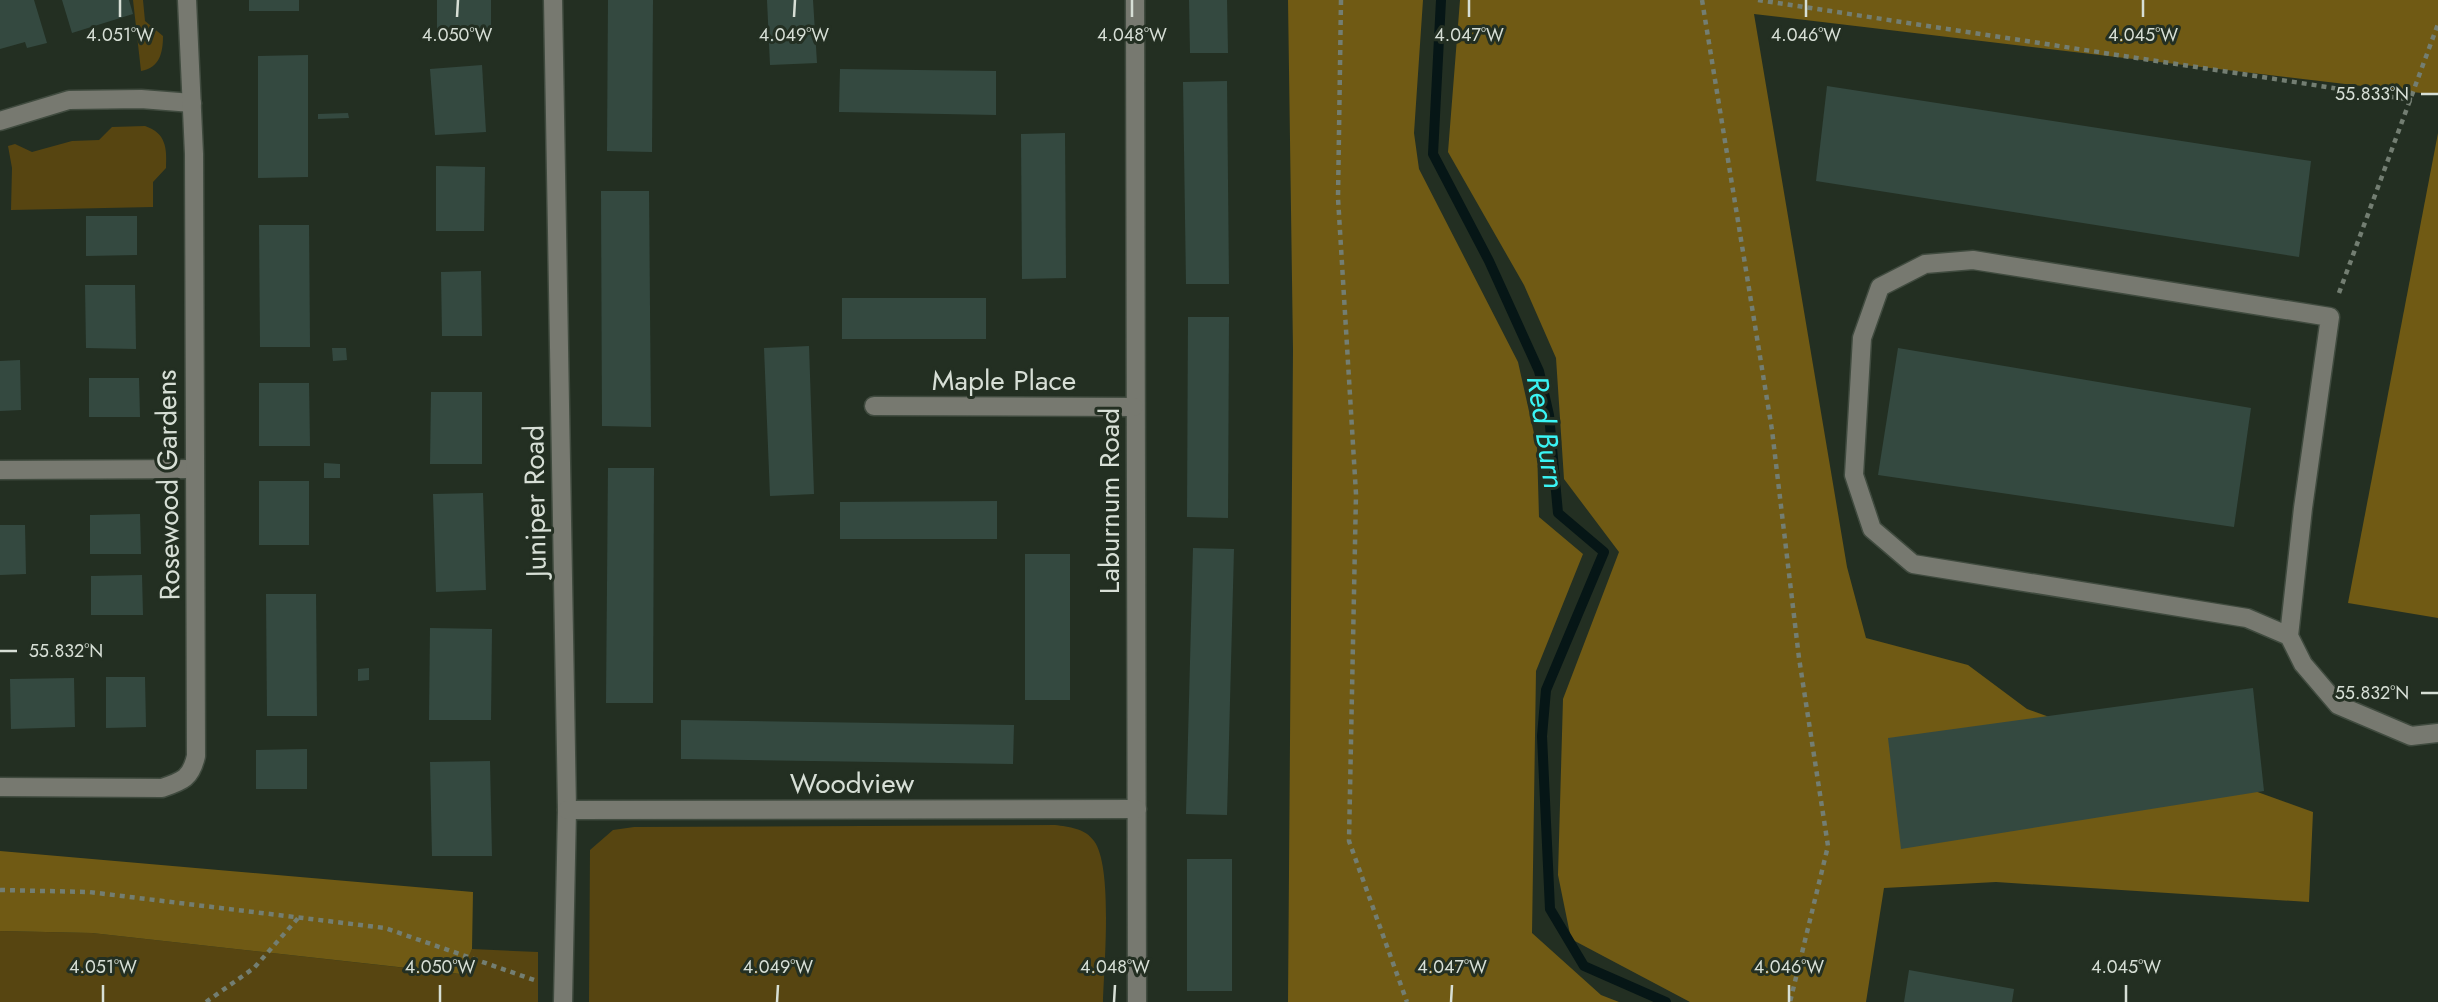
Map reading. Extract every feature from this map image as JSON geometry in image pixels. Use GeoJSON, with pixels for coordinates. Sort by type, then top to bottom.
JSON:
{"type":"FeatureCollection","features":[{"type":"Feature","properties":{"kind":"street","name":"Rosewood Gardens"},"geometry":{"type":"LineString","coordinates":[[0,787],[162,788],[184,781],[192,773],[196,756],[192,103],[187,0]]}},
{"type":"Feature","properties":{"kind":"street","name":"Juniper Road"},"geometry":{"type":"LineString","coordinates":[[552,0],[567,810],[563,996]]}},
{"type":"Feature","properties":{"kind":"street","name":"Laburnum Road"},"geometry":{"type":"LineString","coordinates":[[1135,0],[1137,1002]]}},
{"type":"Feature","properties":{"kind":"street"},"geometry":{"type":"LineString","coordinates":[[0,121],[69,100],[141,99],[192,103]]}},
{"type":"Feature","properties":{"kind":"street"},"geometry":{"type":"LineString","coordinates":[[2289,636],[2247,618],[1913,564],[1872,529],[1854,475],[1862,338],[1880,288],[1925,264],[1973,260],[2330,317],[2303,508],[2289,636],[2303,664],[2338,705],[2411,736],[2438,733]]}},
{"type":"Feature","properties":{"kind":"street","name":"Maple Place"},"geometry":{"type":"LineString","coordinates":[[874,407],[1134,407]]}},
{"type":"Feature","properties":{"kind":"street"},"geometry":{"type":"LineString","coordinates":[[0,470],[193,469]]}},
{"type":"Feature","properties":{"kind":"street","name":"Woodview"},"geometry":{"type":"LineString","coordinates":[[567,810],[1137,809]]}},
{"type":"Feature","properties":{"kind":"path"},"geometry":{"type":"LineString","coordinates":[[1341,0],[1338,198],[1356,494],[1349,841],[1407,1002]]}},
{"type":"Feature","properties":{"kind":"path"},"geometry":{"type":"LineString","coordinates":[[1702,0],[1772,430],[1799,658],[1828,846],[1790,1002]]}},
{"type":"Feature","properties":{"kind":"path"},"geometry":{"type":"LineString","coordinates":[[1758,0],[2412,100]]}},
{"type":"Feature","properties":{"kind":"path"},"geometry":{"type":"LineString","coordinates":[[2330,317],[2437,33],[2438,24]]}},
{"type":"Feature","properties":{"kind":"path"},"geometry":{"type":"LineString","coordinates":[[0,890],[89,892],[385,928],[563,996]]}},
{"type":"Feature","properties":{"kind":"path"},"geometry":{"type":"LineString","coordinates":[[206,1002],[254,968],[300,916]]}},
{"type":"Feature","properties":{"kind":"shaded area"},"geometry":{"type":"Polygon","coordinates":[[[133,0],[143,0],[145,21],[163,36],[156,63],[141,71],[133,0]]]}},
{"type":"Feature","properties":{"kind":"shaded area"},"geometry":{"type":"Polygon","coordinates":[[[1288,0],[1423,0],[1414,133],[1419,169],[1518,362],[1537,447],[1539,517],[1583,554],[1536,671],[1532,933],[1601,995],[1619,1002],[1288,1002],[1293,350],[1288,0]]]}},
{"type":"Feature","properties":{"kind":"shaded area"},"geometry":{"type":"Polygon","coordinates":[[[1460,0],[2438,0],[2438,95],[1754,14],[1847,567],[1866,638],[1968,665],[2027,709],[2313,812],[2309,902],[1996,882],[1884,888],[1866,1002],[1690,1002],[1571,939],[1558,875],[1563,699],[1619,552],[1564,479],[1556,358],[1524,285],[1448,152],[1460,0]]]}},
{"type":"Feature","properties":{"kind":"shaded area"},"geometry":{"type":"Polygon","coordinates":[[[145,126],[161,137],[166,154],[166,168],[153,182],[153,207],[11,210],[12,168],[8,146],[15,144],[32,152],[72,141],[99,140],[112,127],[145,126]]]}},
{"type":"Feature","properties":{"kind":"shaded area"},"geometry":{"type":"Polygon","coordinates":[[[2438,133],[2438,618],[2348,603],[2438,133]]]}},
{"type":"Feature","properties":{"kind":"shaded area"},"geometry":{"type":"Polygon","coordinates":[[[1055,825],[1086,833],[1094,841],[1100,854],[1104,872],[1106,918],[1103,1002],[589,1002],[590,850],[613,830],[634,827],[1055,825]]]}},
{"type":"Feature","properties":{"kind":"shaded area"},"geometry":{"type":"Polygon","coordinates":[[[0,851],[473,892],[472,949],[461,974],[92,933],[0,931],[0,851]]]}},
{"type":"Feature","properties":{"kind":"shaded area"},"geometry":{"type":"Polygon","coordinates":[[[0,931],[92,933],[460,974],[472,949],[538,952],[538,1002],[0,1002],[0,931]]]}},
{"type":"Feature","properties":{"kind":"building"},"geometry":{"type":"Polygon","coordinates":[[[0,0],[34,0],[47,43],[27,48],[25,42],[0,49],[0,0]]]}},
{"type":"Feature","properties":{"kind":"building"},"geometry":{"type":"Polygon","coordinates":[[[62,0],[129,0],[133,14],[72,33],[62,0]]]}},
{"type":"Feature","properties":{"kind":"building"},"geometry":{"type":"Polygon","coordinates":[[[249,0],[299,0],[299,11],[249,11],[249,0]]]}},
{"type":"Feature","properties":{"kind":"building"},"geometry":{"type":"Polygon","coordinates":[[[437,0],[491,0],[491,28],[437,30],[437,0]]]}},
{"type":"Feature","properties":{"kind":"building"},"geometry":{"type":"Polygon","coordinates":[[[608,0],[653,0],[652,152],[607,151],[608,0]]]}},
{"type":"Feature","properties":{"kind":"building"},"geometry":{"type":"Polygon","coordinates":[[[767,0],[813,0],[817,63],[770,65],[767,0]]]}},
{"type":"Feature","properties":{"kind":"building"},"geometry":{"type":"Polygon","coordinates":[[[1189,0],[1227,0],[1228,53],[1190,53],[1189,0]]]}},
{"type":"Feature","properties":{"kind":"building"},"geometry":{"type":"Polygon","coordinates":[[[308,55],[308,177],[258,178],[258,56],[308,55]]]}},
{"type":"Feature","properties":{"kind":"building"},"geometry":{"type":"Polygon","coordinates":[[[482,65],[486,132],[435,135],[430,69],[482,65]]]}},
{"type":"Feature","properties":{"kind":"building"},"geometry":{"type":"Polygon","coordinates":[[[840,69],[996,71],[996,115],[839,112],[840,69]]]}},
{"type":"Feature","properties":{"kind":"building"},"geometry":{"type":"Polygon","coordinates":[[[1227,81],[1229,284],[1186,284],[1183,82],[1227,81]]]}},
{"type":"Feature","properties":{"kind":"building"},"geometry":{"type":"Polygon","coordinates":[[[1827,86],[2311,161],[2299,257],[1816,181],[1827,86]]]}},
{"type":"Feature","properties":{"kind":"building"},"geometry":{"type":"Polygon","coordinates":[[[348,113],[349,118],[318,119],[318,114],[348,113]]]}},
{"type":"Feature","properties":{"kind":"building"},"geometry":{"type":"Polygon","coordinates":[[[1065,133],[1066,278],[1022,279],[1021,134],[1065,133]]]}},
{"type":"Feature","properties":{"kind":"building"},"geometry":{"type":"Polygon","coordinates":[[[436,166],[485,167],[484,231],[436,231],[436,166]]]}},
{"type":"Feature","properties":{"kind":"building"},"geometry":{"type":"Polygon","coordinates":[[[601,191],[649,191],[651,427],[602,426],[601,191]]]}},
{"type":"Feature","properties":{"kind":"building"},"geometry":{"type":"Polygon","coordinates":[[[86,216],[137,216],[137,255],[86,256],[86,216]]]}},
{"type":"Feature","properties":{"kind":"building"},"geometry":{"type":"Polygon","coordinates":[[[259,225],[309,225],[310,347],[260,347],[259,225]]]}},
{"type":"Feature","properties":{"kind":"building"},"geometry":{"type":"Polygon","coordinates":[[[481,271],[482,336],[442,336],[441,272],[481,271]]]}},
{"type":"Feature","properties":{"kind":"building"},"geometry":{"type":"Polygon","coordinates":[[[85,285],[135,285],[136,349],[86,348],[85,285]]]}},
{"type":"Feature","properties":{"kind":"building"},"geometry":{"type":"Polygon","coordinates":[[[842,298],[986,298],[986,339],[842,339],[842,298]]]}},
{"type":"Feature","properties":{"kind":"building"},"geometry":{"type":"Polygon","coordinates":[[[1188,317],[1229,317],[1228,518],[1187,517],[1188,317]]]}},
{"type":"Feature","properties":{"kind":"building"},"geometry":{"type":"Polygon","coordinates":[[[809,346],[814,494],[770,496],[764,348],[809,346]]]}},
{"type":"Feature","properties":{"kind":"building"},"geometry":{"type":"Polygon","coordinates":[[[332,348],[346,348],[347,360],[333,361],[332,348]]]}},
{"type":"Feature","properties":{"kind":"building"},"geometry":{"type":"Polygon","coordinates":[[[1898,348],[2251,408],[2234,527],[1878,475],[1898,348]]]}},
{"type":"Feature","properties":{"kind":"building"},"geometry":{"type":"Polygon","coordinates":[[[20,360],[21,410],[0,411],[0,361],[20,360]]]}},
{"type":"Feature","properties":{"kind":"building"},"geometry":{"type":"Polygon","coordinates":[[[89,378],[139,378],[140,417],[89,417],[89,378]]]}},
{"type":"Feature","properties":{"kind":"building"},"geometry":{"type":"Polygon","coordinates":[[[259,383],[309,383],[310,446],[259,446],[259,383]]]}},
{"type":"Feature","properties":{"kind":"building"},"geometry":{"type":"Polygon","coordinates":[[[431,392],[482,392],[482,464],[430,464],[431,392]]]}},
{"type":"Feature","properties":{"kind":"building"},"geometry":{"type":"Polygon","coordinates":[[[324,463],[340,464],[340,478],[324,478],[324,463]]]}},
{"type":"Feature","properties":{"kind":"building"},"geometry":{"type":"Polygon","coordinates":[[[608,468],[654,468],[653,703],[606,703],[608,468]]]}},
{"type":"Feature","properties":{"kind":"building"},"geometry":{"type":"Polygon","coordinates":[[[259,481],[309,481],[309,545],[259,545],[259,481]]]}},
{"type":"Feature","properties":{"kind":"building"},"geometry":{"type":"Polygon","coordinates":[[[483,493],[486,590],[436,592],[433,494],[483,493]]]}},
{"type":"Feature","properties":{"kind":"building"},"geometry":{"type":"Polygon","coordinates":[[[997,501],[997,539],[840,539],[840,502],[997,501]]]}},
{"type":"Feature","properties":{"kind":"building"},"geometry":{"type":"Polygon","coordinates":[[[140,514],[141,554],[90,554],[90,515],[140,514]]]}},
{"type":"Feature","properties":{"kind":"building"},"geometry":{"type":"Polygon","coordinates":[[[0,525],[25,525],[26,574],[0,575],[0,525]]]}},
{"type":"Feature","properties":{"kind":"building"},"geometry":{"type":"Polygon","coordinates":[[[1193,548],[1234,549],[1227,815],[1186,814],[1193,548]]]}},
{"type":"Feature","properties":{"kind":"building"},"geometry":{"type":"Polygon","coordinates":[[[1025,554],[1070,554],[1070,700],[1025,700],[1025,554]]]}},
{"type":"Feature","properties":{"kind":"building"},"geometry":{"type":"Polygon","coordinates":[[[142,575],[143,615],[91,615],[91,576],[142,575]]]}},
{"type":"Feature","properties":{"kind":"building"},"geometry":{"type":"Polygon","coordinates":[[[266,594],[316,594],[317,716],[267,716],[266,594]]]}},
{"type":"Feature","properties":{"kind":"building"},"geometry":{"type":"Polygon","coordinates":[[[430,628],[492,629],[491,720],[429,720],[430,628]]]}},
{"type":"Feature","properties":{"kind":"building"},"geometry":{"type":"Polygon","coordinates":[[[369,668],[369,680],[358,681],[358,669],[369,668]]]}},
{"type":"Feature","properties":{"kind":"building"},"geometry":{"type":"Polygon","coordinates":[[[106,677],[145,677],[146,727],[106,728],[106,677]]]}},
{"type":"Feature","properties":{"kind":"building"},"geometry":{"type":"Polygon","coordinates":[[[74,678],[75,727],[11,729],[10,679],[74,678]]]}},
{"type":"Feature","properties":{"kind":"building"},"geometry":{"type":"Polygon","coordinates":[[[2253,688],[2264,791],[1901,849],[1888,738],[2253,688]]]}},
{"type":"Feature","properties":{"kind":"building"},"geometry":{"type":"Polygon","coordinates":[[[681,720],[1014,725],[1013,764],[681,759],[681,720]]]}},
{"type":"Feature","properties":{"kind":"building"},"geometry":{"type":"Polygon","coordinates":[[[307,749],[307,789],[256,789],[256,750],[307,749]]]}},
{"type":"Feature","properties":{"kind":"building"},"geometry":{"type":"Polygon","coordinates":[[[490,761],[492,856],[432,856],[430,762],[490,761]]]}},
{"type":"Feature","properties":{"kind":"building"},"geometry":{"type":"Polygon","coordinates":[[[1187,859],[1232,859],[1232,991],[1187,991],[1187,859]]]}},
{"type":"Feature","properties":{"kind":"building"},"geometry":{"type":"Polygon","coordinates":[[[1909,970],[2014,989],[2012,1002],[1904,1002],[1909,970]]]}},
{"type":"Feature","properties":{"kind":"waterway","name":"Red Burn"},"geometry":{"type":"LineString","coordinates":[[1441,0],[1433,154],[1489,261],[1539,371],[1549,415],[1558,513],[1604,552],[1546,690],[1542,736],[1550,909],[1584,966],[1666,1002]]}}]}
